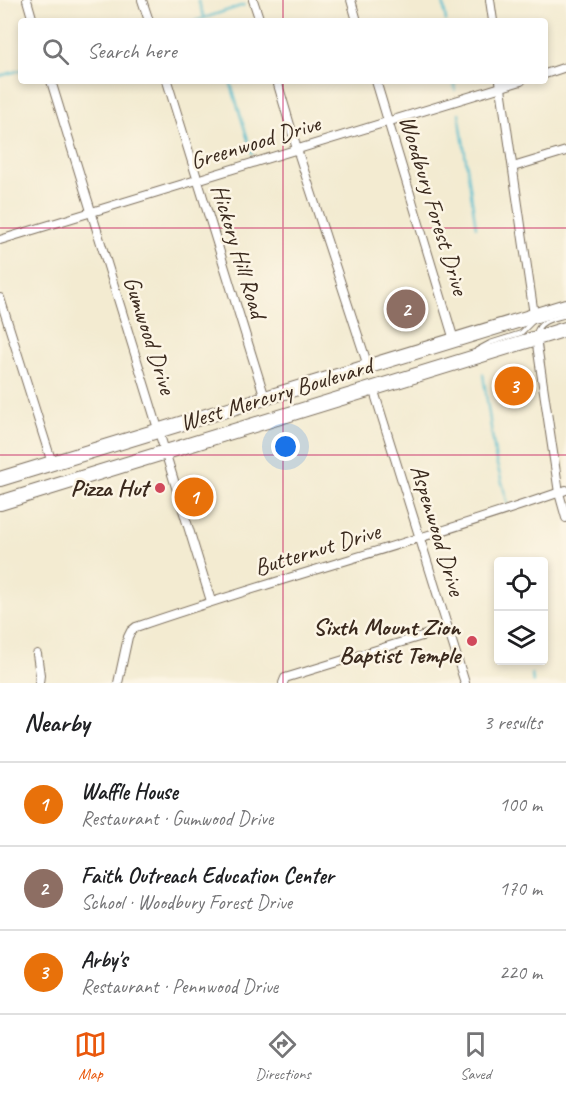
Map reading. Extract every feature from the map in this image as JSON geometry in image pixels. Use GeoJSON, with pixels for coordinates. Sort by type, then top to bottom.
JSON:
{"type":"FeatureCollection","features":[{"type":"Feature","properties":{"kind":"highway","name":"West Mercury Boulevard"},"geometry":{"type":"LineString","coordinates":[[0,479],[566,306]]}},
{"type":"Feature","properties":{"kind":"highway","name":"West Mercury Boulevard"},"geometry":{"type":"LineString","coordinates":[[0,502],[166,452],[199,447],[373,388],[566,329]]}},
{"type":"Feature","properties":{"kind":"street"},"geometry":{"type":"LineString","coordinates":[[27,0],[32,18]]}},
{"type":"Feature","properties":{"kind":"street"},"geometry":{"type":"LineString","coordinates":[[142,0],[147,18]]}},
{"type":"Feature","properties":{"kind":"street"},"geometry":{"type":"LineString","coordinates":[[254,0],[259,18]]}},
{"type":"Feature","properties":{"kind":"street"},"geometry":{"type":"LineString","coordinates":[[351,0],[356,18]]}},
{"type":"Feature","properties":{"kind":"street"},"geometry":{"type":"LineString","coordinates":[[490,0],[493,18]]}},
{"type":"Feature","properties":{"kind":"street"},"geometry":{"type":"LineString","coordinates":[[548,73],[566,67]]}},
{"type":"Feature","properties":{"kind":"street","name":"Gumwood Drive"},"geometry":{"type":"LineString","coordinates":[[52,84],[211,602]]}},
{"type":"Feature","properties":{"kind":"street","name":"Hickory Hill Road"},"geometry":{"type":"LineString","coordinates":[[168,84],[265,398]]}},
{"type":"Feature","properties":{"kind":"street"},"geometry":{"type":"LineString","coordinates":[[278,84],[368,366]]}},
{"type":"Feature","properties":{"kind":"street","name":"Woodbury Forest Drive"},"geometry":{"type":"LineString","coordinates":[[377,84],[454,340]]}},
{"type":"Feature","properties":{"kind":"street"},"geometry":{"type":"LineString","coordinates":[[500,84],[534,315]]}},
{"type":"Feature","properties":{"kind":"street","name":"Greenwood Drive"},"geometry":{"type":"LineString","coordinates":[[0,240],[389,121],[500,84]]}},
{"type":"Feature","properties":{"kind":"street"},"geometry":{"type":"LineString","coordinates":[[513,167],[566,151]]}},
{"type":"Feature","properties":{"kind":"street"},"geometry":{"type":"LineString","coordinates":[[0,298],[52,463]]}},
{"type":"Feature","properties":{"kind":"street"},"geometry":{"type":"LineString","coordinates":[[536,338],[566,518]]}},
{"type":"Feature","properties":{"kind":"street","name":"Aspenwood Drive"},"geometry":{"type":"LineString","coordinates":[[373,388],[465,683]]}},
{"type":"Feature","properties":{"kind":"street","name":"Butternut Drive"},"geometry":{"type":"LineString","coordinates":[[118,683],[131,631],[136,627],[562,492]]}},
{"type":"Feature","properties":{"kind":"street"},"geometry":{"type":"LineString","coordinates":[[283,683],[285,678],[448,628]]}},
{"type":"Feature","properties":{"kind":"street"},"geometry":{"type":"LineString","coordinates":[[38,654],[39,683]]}},
{"type":"Feature","properties":{"kind":"lane"},"geometry":{"type":"LineString","coordinates":[[456,363],[490,343],[524,332],[532,323],[534,315]]}},
{"type":"Feature","properties":{"kind":"lane"},"geometry":{"type":"LineString","coordinates":[[536,338],[538,328],[542,324],[566,315]]}},
{"type":"Feature","properties":{"kind":"waterway"},"geometry":{"type":"LineString","coordinates":[[198,0],[204,17]]}},
{"type":"Feature","properties":{"kind":"waterway"},"geometry":{"type":"LineString","coordinates":[[443,0],[446,18]]}},
{"type":"Feature","properties":{"kind":"waterway"},"geometry":{"type":"LineString","coordinates":[[204,18],[244,5]]}},
{"type":"Feature","properties":{"kind":"waterway"},"geometry":{"type":"LineString","coordinates":[[0,76],[18,71]]}},
{"type":"Feature","properties":{"kind":"waterway"},"geometry":{"type":"LineString","coordinates":[[231,84],[252,153]]}},
{"type":"Feature","properties":{"kind":"waterway"},"geometry":{"type":"LineString","coordinates":[[454,84],[455,90]]}},
{"type":"Feature","properties":{"kind":"waterway"},"geometry":{"type":"LineString","coordinates":[[459,113],[476,227]]}},
{"type":"Feature","properties":{"kind":"waterway"},"geometry":{"type":"LineString","coordinates":[[483,374],[496,461],[508,504]]}},
{"type":"Feature","properties":{"kind":"waterway"},"geometry":{"type":"LineString","coordinates":[[532,674],[533,683]]}},
{"type":"Feature","properties":{"kind":"place","name":"Faith Outreach Education Center"},"geometry":{"type":"Point","coordinates":[406,309]}},
{"type":"Feature","properties":{"kind":"place","name":"Arby's"},"geometry":{"type":"Point","coordinates":[514,386]}},
{"type":"Feature","properties":{"kind":"place","name":"Pizza Hut"},"geometry":{"type":"Point","coordinates":[160,488]}},
{"type":"Feature","properties":{"kind":"place","name":"Waffle House"},"geometry":{"type":"Point","coordinates":[194,497]}},
{"type":"Feature","properties":{"kind":"place","name":"Sixth Mount Zion Baptist Temple"},"geometry":{"type":"Point","coordinates":[472,641]}}]}
